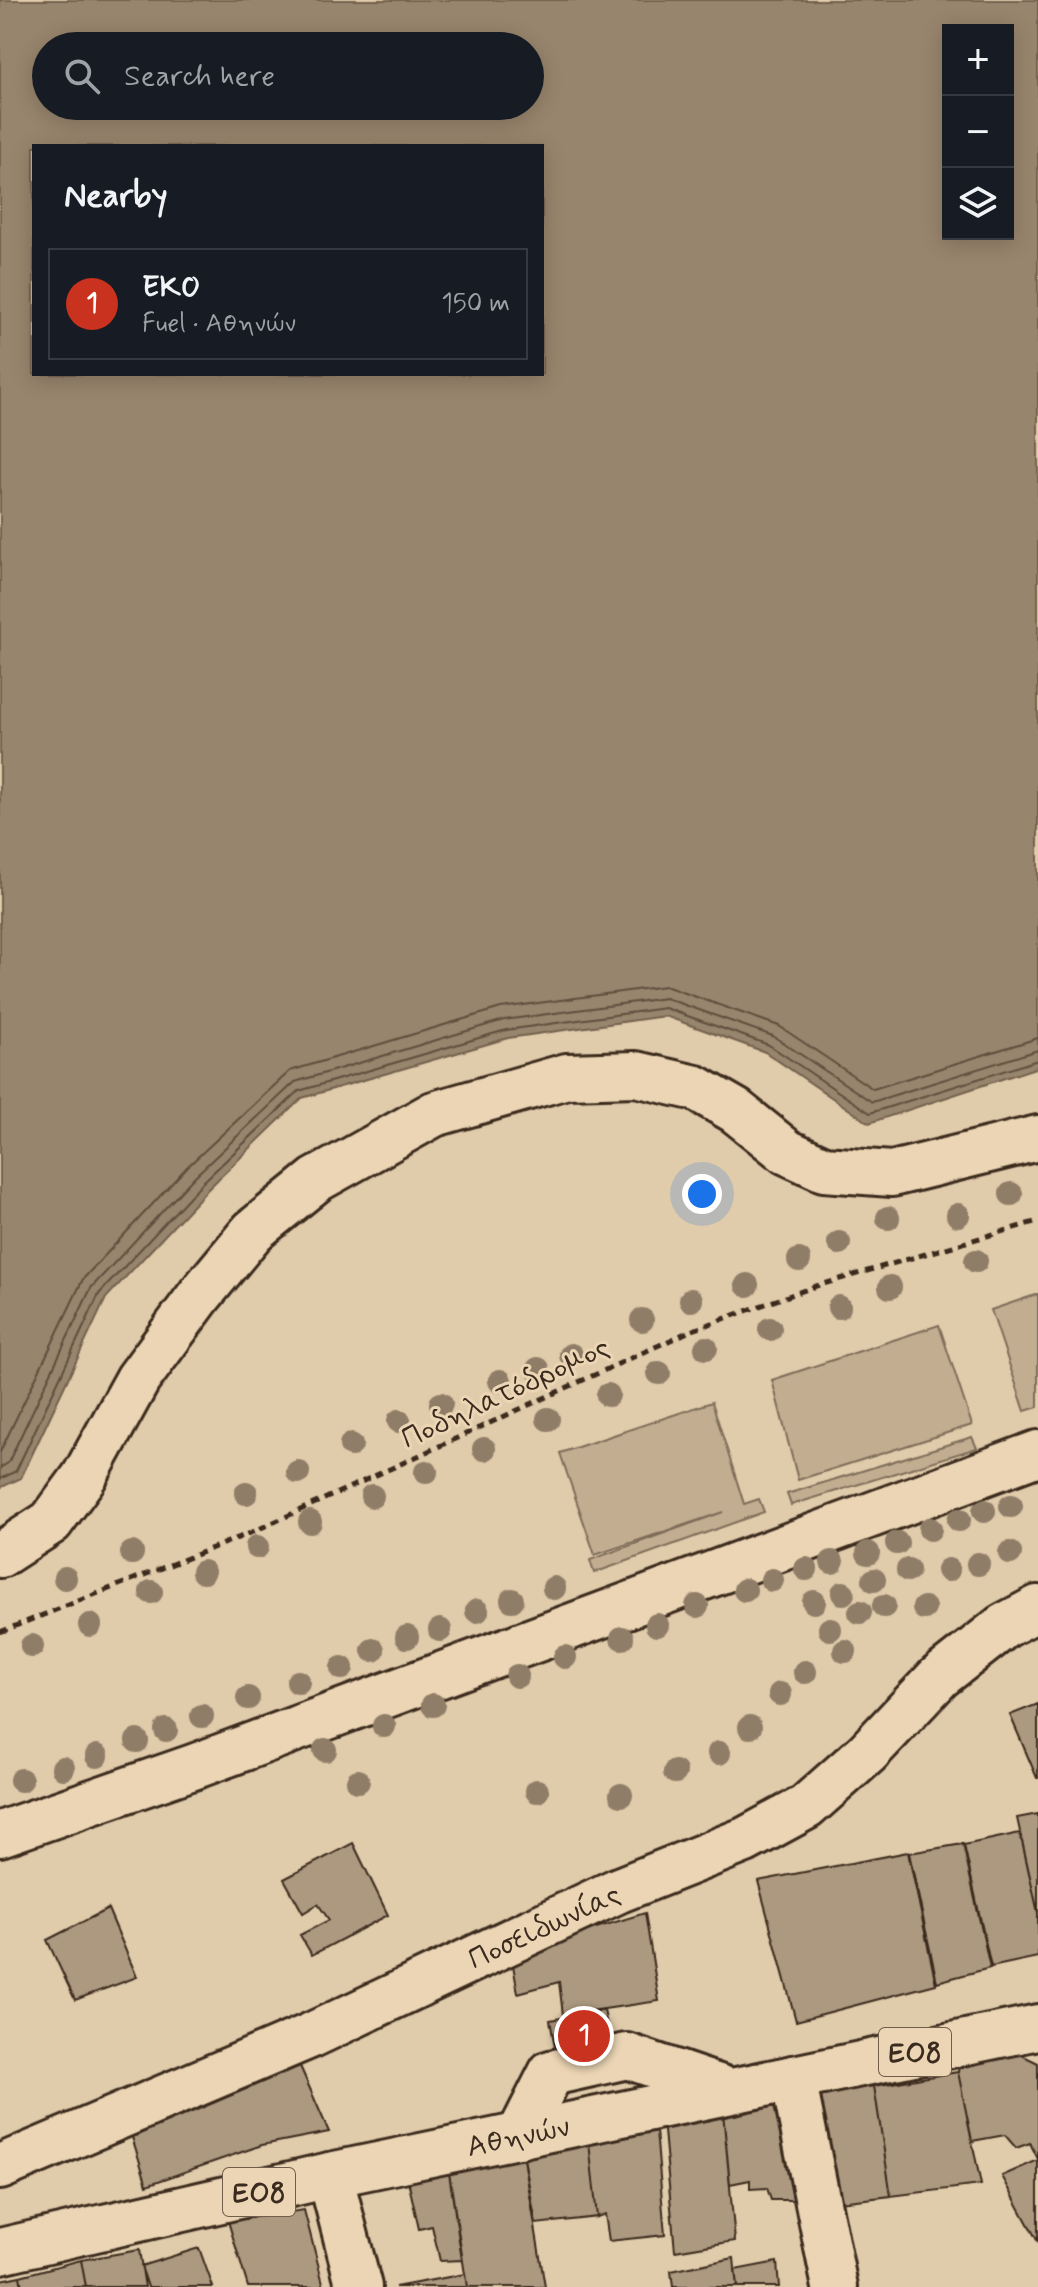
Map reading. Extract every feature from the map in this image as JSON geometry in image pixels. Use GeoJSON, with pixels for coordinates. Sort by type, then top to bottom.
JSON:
{"type":"FeatureCollection","features":[{"type":"Feature","properties":{"kind":"street"},"geometry":{"type":"LineString","coordinates":[[0,1555],[51,1522],[84,1477],[138,1379],[200,1295],[253,1231],[316,1180],[434,1114],[567,1076],[636,1074],[696,1088],[736,1111],[787,1152],[824,1169],[892,1174],[1038,1138]]}},
{"type":"Feature","properties":{"kind":"street"},"geometry":{"type":"LineString","coordinates":[[0,1834],[193,1767],[1038,1453]]}},
{"type":"Feature","properties":{"kind":"street","name":"Ποσειδωνίας"},"geometry":{"type":"LineString","coordinates":[[0,2167],[312,2035],[619,1890],[745,1840],[806,1807],[867,1753],[939,1677],[1004,1626],[1038,1608]]}},
{"type":"Feature","properties":{"kind":"street","name":"Αθηνών"},"geometry":{"type":"LineString","coordinates":[[0,2251],[330,2175],[1038,2027]]}},
{"type":"Feature","properties":{"kind":"street"},"geometry":{"type":"LineString","coordinates":[[793,2078],[835,2287]]}},
{"type":"Feature","properties":{"kind":"street"},"geometry":{"type":"LineString","coordinates":[[330,2175],[359,2287]]}},
{"type":"Feature","properties":{"kind":"path","name":"Ποδηλατόδρομος"},"geometry":{"type":"LineString","coordinates":[[0,1632],[248,1534],[690,1331],[813,1287],[1038,1221]]}},
{"type":"Feature","properties":{"kind":"shaded area"},"geometry":{"type":"Polygon","coordinates":[[[1038,1294],[1038,1407],[1025,1411],[991,1310],[1038,1294]]]}},
{"type":"Feature","properties":{"kind":"shaded area"},"geometry":{"type":"Polygon","coordinates":[[[939,1325],[972,1425],[798,1480],[772,1380],[939,1325]]]}},
{"type":"Feature","properties":{"kind":"shaded area"},"geometry":{"type":"Polygon","coordinates":[[[712,1402],[744,1504],[759,1499],[764,1512],[594,1573],[590,1560],[723,1512],[595,1555],[560,1453],[712,1402]]]}},
{"type":"Feature","properties":{"kind":"shaded area"},"geometry":{"type":"Polygon","coordinates":[[[972,1437],[977,1448],[791,1505],[787,1494],[972,1437]]]}},
{"type":"Feature","properties":{"kind":"water"},"geometry":{"type":"Polygon","coordinates":[[[0,0],[1038,0],[1038,1067],[869,1123],[765,1052],[665,1016],[508,1038],[302,1098],[208,1189],[106,1298],[21,1478],[0,1488],[0,0]]]}},
{"type":"Feature","properties":{"kind":"building"},"geometry":{"type":"Polygon","coordinates":[[[1038,1704],[1038,1778],[1037,1778],[1010,1715],[1038,1704]]]}},
{"type":"Feature","properties":{"kind":"building"},"geometry":{"type":"Polygon","coordinates":[[[1038,1814],[1038,1913],[1017,1818],[1038,1814]]]}},
{"type":"Feature","properties":{"kind":"building"},"geometry":{"type":"Polygon","coordinates":[[[1020,1833],[1038,1913],[1038,1957],[991,1967],[964,1845],[1020,1833]]]}},
{"type":"Feature","properties":{"kind":"building"},"geometry":{"type":"Polygon","coordinates":[[[353,1843],[388,1915],[312,1955],[300,1935],[329,1920],[318,1904],[303,1913],[284,1879],[353,1843]]]}},
{"type":"Feature","properties":{"kind":"building"},"geometry":{"type":"Polygon","coordinates":[[[963,1844],[990,1968],[937,1982],[909,1853],[963,1844]]]}},
{"type":"Feature","properties":{"kind":"building"},"geometry":{"type":"Polygon","coordinates":[[[908,1852],[936,1984],[796,2021],[758,1881],[908,1852]]]}},
{"type":"Feature","properties":{"kind":"building"},"geometry":{"type":"Polygon","coordinates":[[[108,1909],[137,1977],[75,2000],[47,1940],[108,1909]]]}},
{"type":"Feature","properties":{"kind":"building"},"geometry":{"type":"Polygon","coordinates":[[[645,1913],[659,2001],[563,2015],[559,1982],[518,1993],[511,1954],[645,1913]]]}},
{"type":"Feature","properties":{"kind":"building"},"geometry":{"type":"Polygon","coordinates":[[[604,2010],[615,2066],[560,2075],[550,2020],[604,2010]]]}},
{"type":"Feature","properties":{"kind":"building"},"geometry":{"type":"Polygon","coordinates":[[[1007,2048],[1038,2063],[1038,2159],[1030,2143],[1016,2148],[1005,2135],[972,2141],[958,2072],[960,2060],[1007,2048]]]}},
{"type":"Feature","properties":{"kind":"building"},"geometry":{"type":"Polygon","coordinates":[[[300,2066],[329,2132],[262,2145],[147,2185],[132,2137],[300,2066]]]}},
{"type":"Feature","properties":{"kind":"building"},"geometry":{"type":"Polygon","coordinates":[[[958,2072],[981,2185],[891,2196],[874,2086],[958,2072]]]}},
{"type":"Feature","properties":{"kind":"building"},"geometry":{"type":"Polygon","coordinates":[[[874,2086],[891,2196],[830,2203],[811,2094],[874,2086]]]}},
{"type":"Feature","properties":{"kind":"building"},"geometry":{"type":"Polygon","coordinates":[[[790,2104],[800,2200],[771,2200],[767,2188],[750,2189],[750,2180],[730,2184],[723,2112],[790,2104]]]}},
{"type":"Feature","properties":{"kind":"building"},"geometry":{"type":"Polygon","coordinates":[[[723,2112],[735,2241],[675,2251],[663,2120],[723,2112]]]}},
{"type":"Feature","properties":{"kind":"building"},"geometry":{"type":"Polygon","coordinates":[[[655,2119],[665,2235],[609,2241],[605,2214],[597,2217],[588,2133],[655,2119]]]}},
{"type":"Feature","properties":{"kind":"building"},"geometry":{"type":"Polygon","coordinates":[[[588,2133],[597,2217],[536,2224],[522,2147],[588,2133]]]}},
{"type":"Feature","properties":{"kind":"building"},"geometry":{"type":"Polygon","coordinates":[[[522,2147],[545,2287],[467,2287],[448,2166],[522,2147]]]}},
{"type":"Feature","properties":{"kind":"building"},"geometry":{"type":"Polygon","coordinates":[[[1038,2160],[1038,2242],[1002,2176],[1038,2160]]]}},
{"type":"Feature","properties":{"kind":"building"},"geometry":{"type":"Polygon","coordinates":[[[448,2166],[462,2260],[440,2261],[432,2226],[419,2229],[407,2176],[448,2166]]]}},
{"type":"Feature","properties":{"kind":"building"},"geometry":{"type":"Polygon","coordinates":[[[304,2210],[324,2287],[248,2287],[228,2221],[304,2210]]]}},
{"type":"Feature","properties":{"kind":"building"},"geometry":{"type":"Polygon","coordinates":[[[199,2248],[213,2287],[148,2287],[141,2266],[199,2248]]]}},
{"type":"Feature","properties":{"kind":"building"},"geometry":{"type":"Polygon","coordinates":[[[139,2250],[145,2287],[86,2287],[81,2260],[139,2250]]]}},
{"type":"Feature","properties":{"kind":"building"},"geometry":{"type":"Polygon","coordinates":[[[734,2258],[737,2287],[673,2287],[671,2271],[734,2258]]]}},
{"type":"Feature","properties":{"kind":"building"},"geometry":{"type":"Polygon","coordinates":[[[81,2260],[86,2287],[22,2287],[20,2276],[81,2260]]]}},
{"type":"Feature","properties":{"kind":"building"},"geometry":{"type":"Polygon","coordinates":[[[777,2262],[779,2287],[737,2287],[735,2270],[777,2262]]]}},
{"type":"Feature","properties":{"kind":"building"},"geometry":{"type":"Polygon","coordinates":[[[465,2274],[467,2287],[395,2287],[465,2274]]]}},
{"type":"Feature","properties":{"kind":"building"},"geometry":{"type":"Polygon","coordinates":[[[20,2276],[22,2287],[0,2287],[0,2280],[20,2276]]]}},
{"type":"Feature","properties":{"kind":"place","name":"EKO"},"geometry":{"type":"Point","coordinates":[584,2036]}}]}
